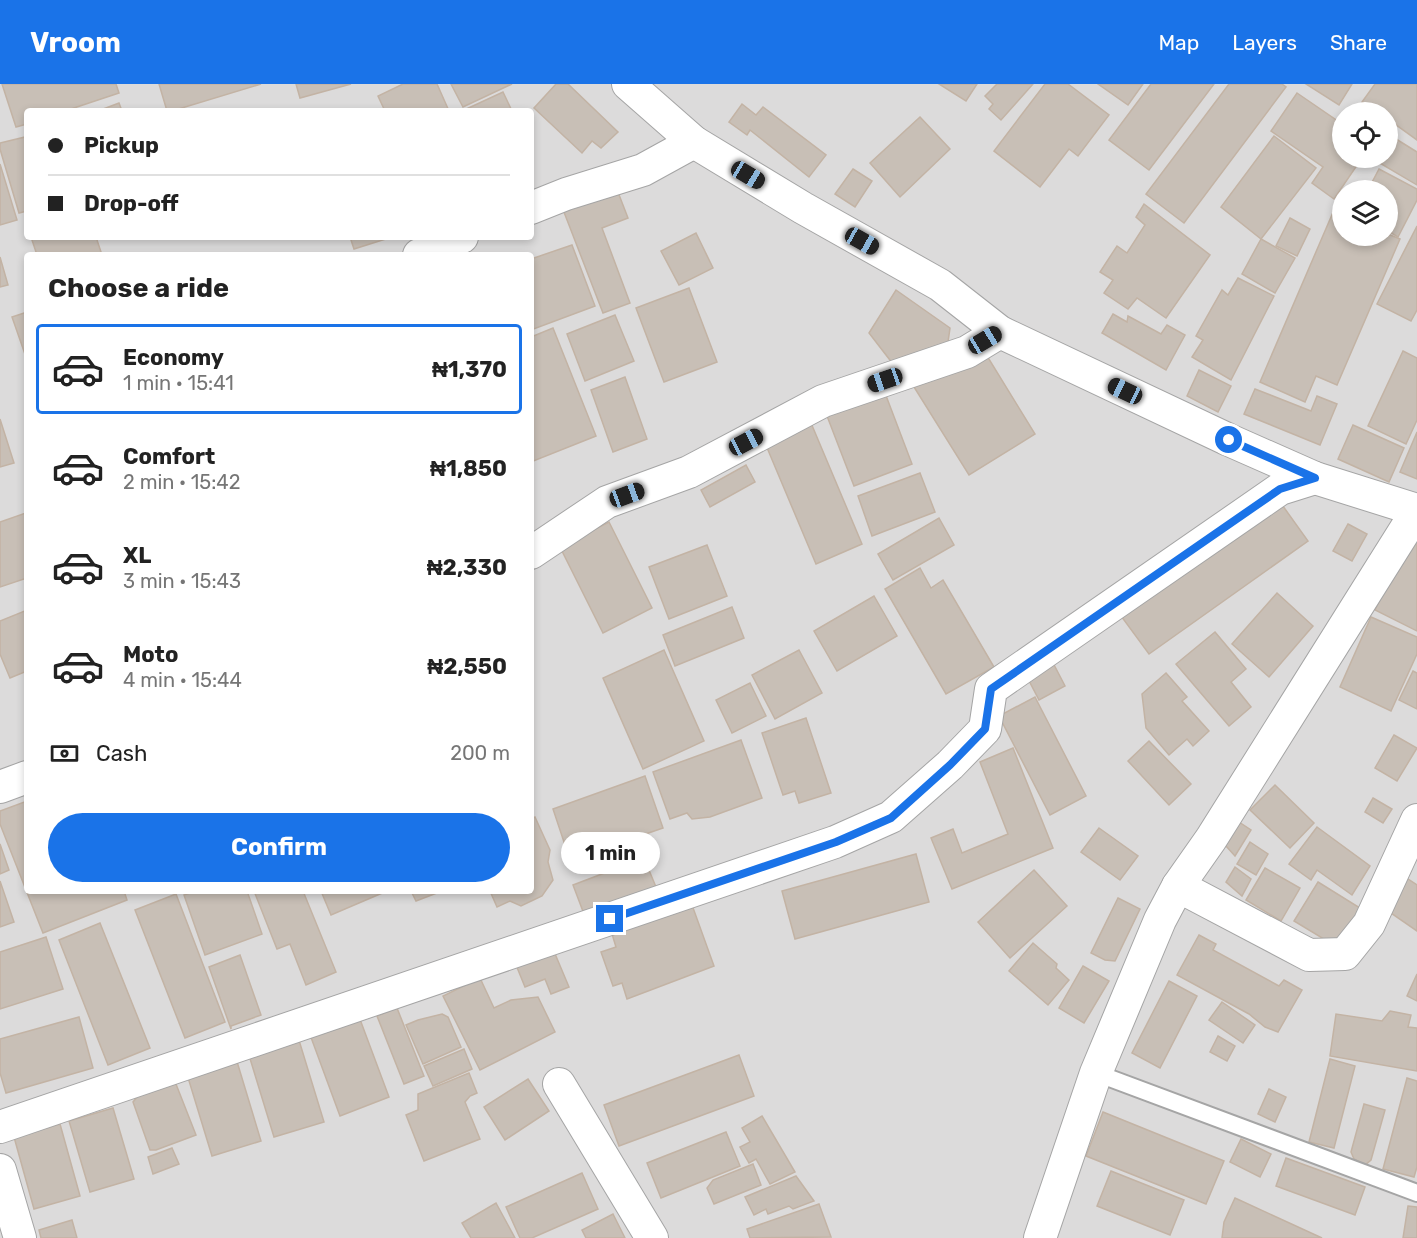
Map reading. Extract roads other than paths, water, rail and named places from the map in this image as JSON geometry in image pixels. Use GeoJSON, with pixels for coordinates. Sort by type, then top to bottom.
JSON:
{"type":"FeatureCollection","features":[{"type":"Feature","properties":{"kind":"street"},"geometry":{"type":"LineString","coordinates":[[628,84],[694,142],[803,208],[940,285],[1000,332],[1315,478],[1417,511],[1211,839],[1178,886],[1160,920],[1096,1073],[1040,1238]]}},
{"type":"Feature","properties":{"kind":"street"},"geometry":{"type":"LineString","coordinates":[[534,207],[566,194],[643,170],[694,142]]}},
{"type":"Feature","properties":{"kind":"street"},"geometry":{"type":"LineString","coordinates":[[426,252],[455,240]]}},
{"type":"Feature","properties":{"kind":"street"},"geometry":{"type":"LineString","coordinates":[[534,551],[607,502],[689,472],[823,401],[968,352],[1000,332]]}},
{"type":"Feature","properties":{"kind":"street"},"geometry":{"type":"LineString","coordinates":[[0,1127],[836,842],[891,818],[950,765],[985,729],[991,689],[1280,489],[1315,478]]}},
{"type":"Feature","properties":{"kind":"street"},"geometry":{"type":"LineString","coordinates":[[0,787],[24,778]]}},
{"type":"Feature","properties":{"kind":"street"},"geometry":{"type":"LineString","coordinates":[[1178,886],[1309,955],[1345,954],[1369,924],[1417,820]]}},
{"type":"Feature","properties":{"kind":"street"},"geometry":{"type":"LineString","coordinates":[[559,1084],[652,1238]]}},
{"type":"Feature","properties":{"kind":"street"},"geometry":{"type":"LineString","coordinates":[[0,1170],[20,1238]]}},
{"type":"Feature","properties":{"kind":"lane"},"geometry":{"type":"LineString","coordinates":[[1096,1073],[1417,1193]]}}]}
